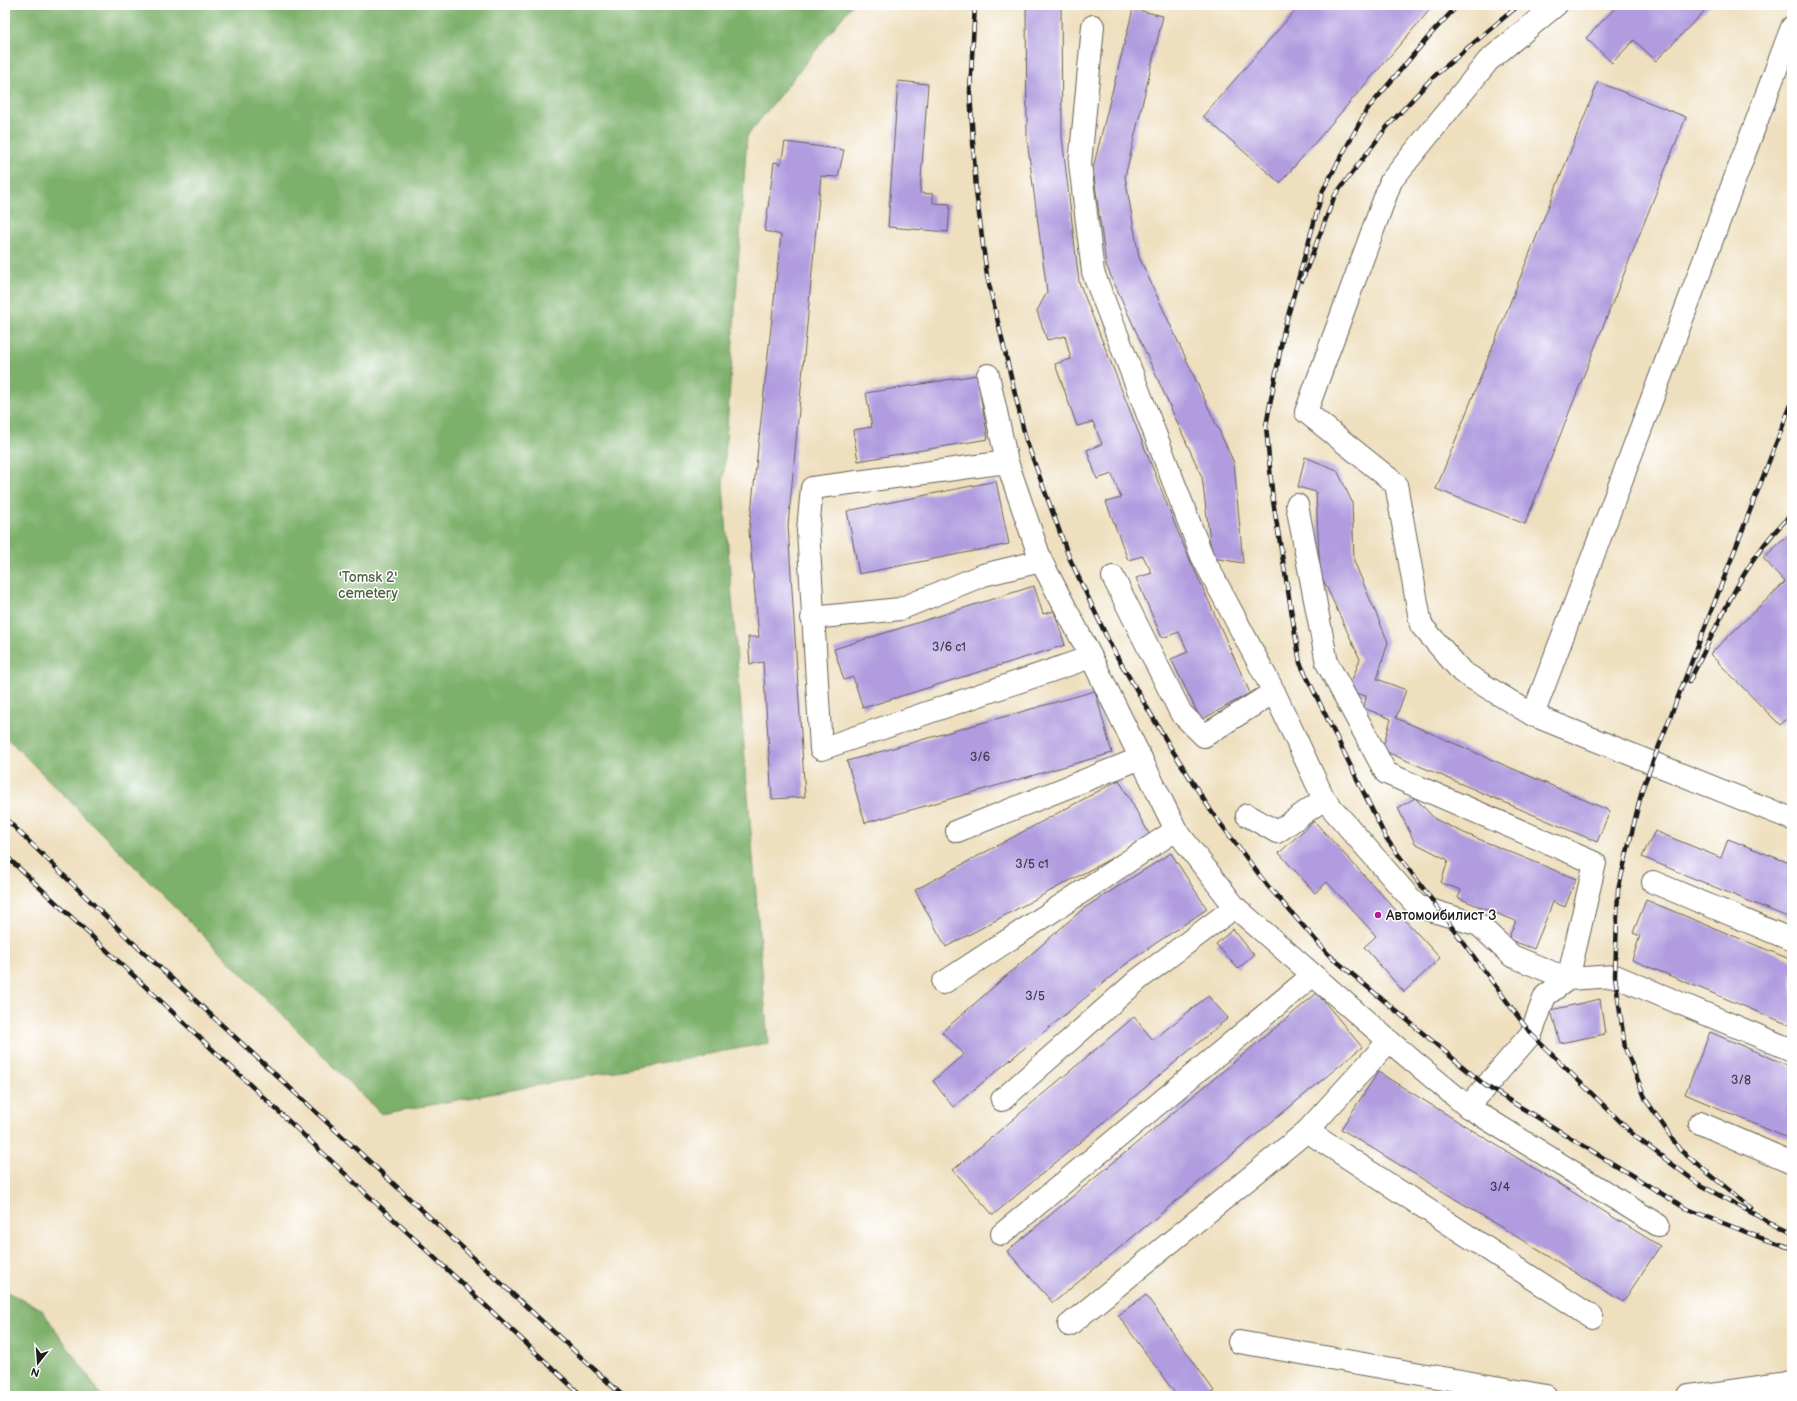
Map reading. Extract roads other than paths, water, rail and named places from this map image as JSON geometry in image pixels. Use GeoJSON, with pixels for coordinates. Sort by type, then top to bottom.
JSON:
{"type":"FeatureCollection","features":[{"type":"Feature","properties":{"kind":"lane"},"geometry":{"type":"LineString","coordinates":[[1556,5],[1488,61],[1391,181],[1306,412],[1396,484],[1421,624],[1462,672],[1533,715],[1792,819]]}},
{"type":"Feature","properties":{"kind":"lane"},"geometry":{"type":"LineString","coordinates":[[1093,26],[1080,164],[1093,272],[1202,556],[1274,692],[1324,799],[1416,906],[1479,925],[1512,956],[1568,979],[1615,976],[1792,1050]]}},
{"type":"Feature","properties":{"kind":"lane"},"geometry":{"type":"LineString","coordinates":[[1533,715],[1792,27]]}},
{"type":"Feature","properties":{"kind":"lane"},"geometry":{"type":"LineString","coordinates":[[988,375],[1007,462],[1041,561],[1091,657],[1176,830],[1235,907],[1389,1041],[1468,1107],[1658,1225]]}},
{"type":"Feature","properties":{"kind":"lane"},"geometry":{"type":"LineString","coordinates":[[1007,462],[812,488],[808,530],[812,618],[821,749],[1091,657]]}},
{"type":"Feature","properties":{"kind":"lane"},"geometry":{"type":"LineString","coordinates":[[1297,504],[1327,663],[1386,773],[1595,863],[1568,979],[1545,996],[1531,1034],[1468,1107]]}},
{"type":"Feature","properties":{"kind":"lane"},"geometry":{"type":"LineString","coordinates":[[812,618],[900,609],[982,575],[1041,561]]}},
{"type":"Feature","properties":{"kind":"lane"},"geometry":{"type":"LineString","coordinates":[[1113,577],[1181,713],[1204,736],[1274,692]]}},
{"type":"Feature","properties":{"kind":"lane"},"geometry":{"type":"LineString","coordinates":[[957,831],[1141,758]]}},
{"type":"Feature","properties":{"kind":"lane"},"geometry":{"type":"LineString","coordinates":[[1247,815],[1277,832],[1324,799]]}},
{"type":"Feature","properties":{"kind":"lane"},"geometry":{"type":"LineString","coordinates":[[943,983],[1176,830]]}},
{"type":"Feature","properties":{"kind":"lane"},"geometry":{"type":"LineString","coordinates":[[1653,882],[1792,940]]}},
{"type":"Feature","properties":{"kind":"lane"},"geometry":{"type":"LineString","coordinates":[[1002,1100],[1139,979],[1235,907]]}},
{"type":"Feature","properties":{"kind":"lane"},"geometry":{"type":"LineString","coordinates":[[1002,1234],[1313,975]]}},
{"type":"Feature","properties":{"kind":"lane"},"geometry":{"type":"LineString","coordinates":[[1069,1325],[1307,1131],[1389,1041]]}},
{"type":"Feature","properties":{"kind":"lane"},"geometry":{"type":"LineString","coordinates":[[1700,1123],[1792,1163]]}},
{"type":"Feature","properties":{"kind":"lane"},"geometry":{"type":"LineString","coordinates":[[1307,1131],[1592,1317]]}},
{"type":"Feature","properties":{"kind":"lane"},"geometry":{"type":"LineString","coordinates":[[1239,1342],[1546,1396]]}},
{"type":"Feature","properties":{"kind":"lane"},"geometry":{"type":"LineString","coordinates":[[1689,1396],[1781,1383],[1792,1380]]}},
{"type":"Feature","properties":{"kind":"railway"},"geometry":{"type":"LineString","coordinates":[[975,5],[970,91],[976,191],[987,276],[1026,440],[1069,557],[1112,648],[1169,745],[1211,811],[1267,885],[1328,954],[1486,1086],[1685,1208],[1761,1238],[1792,1248]]}},
{"type":"Feature","properties":{"kind":"railway"},"geometry":{"type":"LineString","coordinates":[[1458,5],[1430,35],[1366,111],[1323,190],[1284,330],[1266,426],[1273,501],[1300,663],[1386,838],[1531,1034],[1637,1138],[1700,1185],[1767,1221],[1792,1232]]}},
{"type":"Feature","properties":{"kind":"railway"},"geometry":{"type":"LineString","coordinates":[[1302,281],[1335,195],[1387,127],[1433,77],[1519,5]]}},
{"type":"Feature","properties":{"kind":"railway"},"geometry":{"type":"LineString","coordinates":[[1751,1208],[1680,1150],[1646,1100],[1625,1048],[1615,976],[1618,890],[1642,790],[1792,402]]}},
{"type":"Feature","properties":{"kind":"railway"},"geometry":{"type":"LineString","coordinates":[[1689,682],[1733,593],[1759,551],[1792,514]]}},
{"type":"Feature","properties":{"kind":"railway"},"geometry":{"type":"LineString","coordinates":[[5,818],[130,940],[623,1396]]}},
{"type":"Feature","properties":{"kind":"railway"},"geometry":{"type":"LineString","coordinates":[[5,855],[582,1396]]}},
{"type":"Feature","properties":{"kind":"place","name":"Автомоибилист 3"},"geometry":{"type":"Point","coordinates":[1378,915]}},
{"type":"Feature","properties":{"kind":"park label","name":"'Tomsk 2' cemetery"},"geometry":{"type":"Point","coordinates":[368,586]}}]}
